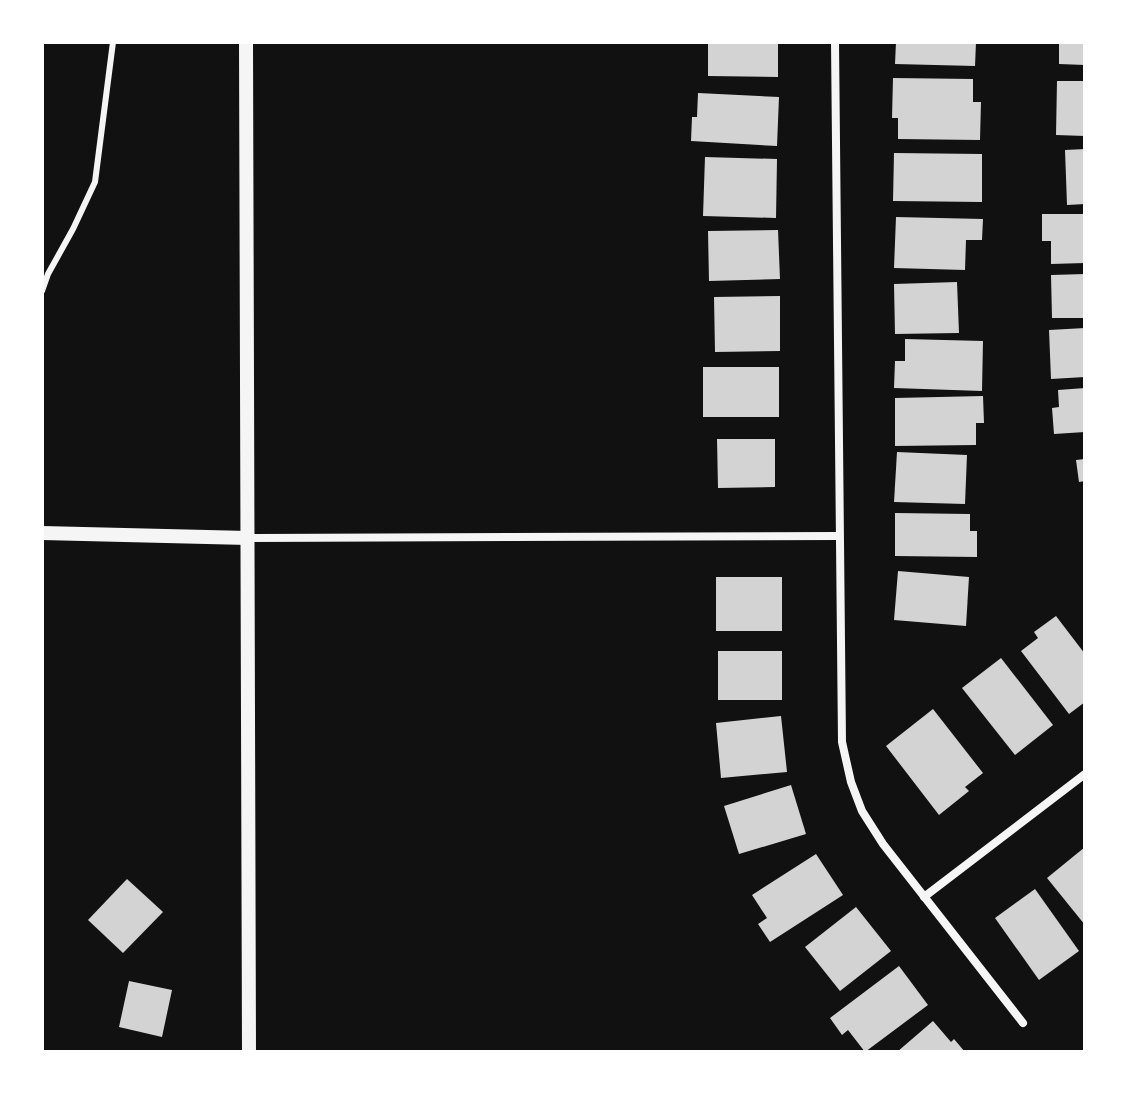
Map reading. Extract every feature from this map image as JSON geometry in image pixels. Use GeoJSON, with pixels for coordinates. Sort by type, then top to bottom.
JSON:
{"type":"FeatureCollection","features":[{"type":"Feature","properties":{"kind":"street"},"geometry":{"type":"LineString","coordinates":[[246,42],[249,1052]]}},
{"type":"Feature","properties":{"kind":"street"},"geometry":{"type":"LineString","coordinates":[[835,42],[842,742],[851,782],[862,811],[883,844],[1023,1023]]}},
{"type":"Feature","properties":{"kind":"street"},"geometry":{"type":"LineString","coordinates":[[42,533],[248,538],[839,536]]}},
{"type":"Feature","properties":{"kind":"street"},"geometry":{"type":"LineString","coordinates":[[924,897],[1085,774]]}},
{"type":"Feature","properties":{"kind":"lane"},"geometry":{"type":"LineString","coordinates":[[42,291],[95,182],[113,42]]}},
{"type":"Feature","properties":{"kind":"building"},"geometry":{"type":"Polygon","coordinates":[[[708,42],[778,42],[778,77],[708,76],[708,42]]]}},
{"type":"Feature","properties":{"kind":"building"},"geometry":{"type":"Polygon","coordinates":[[[896,42],[976,42],[975,66],[895,64],[896,42]]]}},
{"type":"Feature","properties":{"kind":"building"},"geometry":{"type":"Polygon","coordinates":[[[1059,42],[1085,42],[1085,65],[1059,64],[1059,42]]]}},
{"type":"Feature","properties":{"kind":"building"},"geometry":{"type":"Polygon","coordinates":[[[893,78],[973,79],[973,102],[981,102],[980,140],[898,139],[898,118],[892,118],[893,78]]]}},
{"type":"Feature","properties":{"kind":"building"},"geometry":{"type":"Polygon","coordinates":[[[1057,81],[1085,81],[1085,136],[1056,135],[1057,81]]]}},
{"type":"Feature","properties":{"kind":"building"},"geometry":{"type":"Polygon","coordinates":[[[698,93],[779,97],[777,146],[691,141],[692,117],[697,117],[698,93]]]}},
{"type":"Feature","properties":{"kind":"building"},"geometry":{"type":"Polygon","coordinates":[[[1085,149],[1085,204],[1067,205],[1065,150],[1085,149]]]}},
{"type":"Feature","properties":{"kind":"building"},"geometry":{"type":"Polygon","coordinates":[[[894,153],[982,154],[982,202],[893,201],[894,153]]]}},
{"type":"Feature","properties":{"kind":"building"},"geometry":{"type":"Polygon","coordinates":[[[705,157],[777,159],[776,218],[703,216],[705,157]]]}},
{"type":"Feature","properties":{"kind":"building"},"geometry":{"type":"Polygon","coordinates":[[[1042,214],[1085,214],[1085,263],[1051,264],[1051,241],[1042,241],[1042,214]]]}},
{"type":"Feature","properties":{"kind":"building"},"geometry":{"type":"Polygon","coordinates":[[[896,217],[983,219],[982,240],[966,240],[965,270],[894,268],[896,217]]]}},
{"type":"Feature","properties":{"kind":"building"},"geometry":{"type":"Polygon","coordinates":[[[778,230],[780,279],[709,281],[708,231],[778,230]]]}},
{"type":"Feature","properties":{"kind":"building"},"geometry":{"type":"Polygon","coordinates":[[[1085,274],[1085,318],[1052,318],[1051,275],[1085,274]]]}},
{"type":"Feature","properties":{"kind":"building"},"geometry":{"type":"Polygon","coordinates":[[[957,282],[959,333],[895,334],[894,284],[957,282]]]}},
{"type":"Feature","properties":{"kind":"building"},"geometry":{"type":"Polygon","coordinates":[[[780,296],[780,351],[715,352],[714,297],[780,296]]]}},
{"type":"Feature","properties":{"kind":"building"},"geometry":{"type":"Polygon","coordinates":[[[1085,328],[1085,377],[1051,379],[1049,330],[1085,328]]]}},
{"type":"Feature","properties":{"kind":"building"},"geometry":{"type":"Polygon","coordinates":[[[905,339],[983,341],[982,391],[894,388],[895,361],[905,361],[905,339]]]}},
{"type":"Feature","properties":{"kind":"building"},"geometry":{"type":"Polygon","coordinates":[[[703,367],[779,367],[779,417],[703,417],[703,367]]]}},
{"type":"Feature","properties":{"kind":"building"},"geometry":{"type":"Polygon","coordinates":[[[1085,388],[1085,432],[1054,434],[1052,408],[1059,407],[1058,390],[1085,388]]]}},
{"type":"Feature","properties":{"kind":"building"},"geometry":{"type":"Polygon","coordinates":[[[983,396],[984,423],[976,423],[976,445],[895,446],[895,398],[983,396]]]}},
{"type":"Feature","properties":{"kind":"building"},"geometry":{"type":"Polygon","coordinates":[[[717,439],[775,439],[775,487],[718,488],[717,439]]]}},
{"type":"Feature","properties":{"kind":"building"},"geometry":{"type":"Polygon","coordinates":[[[897,452],[967,455],[965,504],[894,502],[897,452]]]}},
{"type":"Feature","properties":{"kind":"building"},"geometry":{"type":"Polygon","coordinates":[[[1085,459],[1085,481],[1079,482],[1076,460],[1085,459]]]}},
{"type":"Feature","properties":{"kind":"building"},"geometry":{"type":"Polygon","coordinates":[[[895,513],[970,514],[970,531],[977,531],[977,557],[895,556],[895,513]]]}},
{"type":"Feature","properties":{"kind":"building"},"geometry":{"type":"Polygon","coordinates":[[[898,571],[969,577],[966,626],[894,620],[898,571]]]}},
{"type":"Feature","properties":{"kind":"building"},"geometry":{"type":"Polygon","coordinates":[[[716,577],[782,577],[782,631],[716,631],[716,577]]]}},
{"type":"Feature","properties":{"kind":"building"},"geometry":{"type":"Polygon","coordinates":[[[1056,616],[1085,654],[1085,702],[1069,714],[1021,651],[1038,638],[1034,632],[1056,616]]]}},
{"type":"Feature","properties":{"kind":"building"},"geometry":{"type":"Polygon","coordinates":[[[718,651],[782,651],[782,700],[718,700],[718,651]]]}},
{"type":"Feature","properties":{"kind":"building"},"geometry":{"type":"Polygon","coordinates":[[[1001,658],[1053,725],[1015,755],[962,688],[1001,658]]]}},
{"type":"Feature","properties":{"kind":"building"},"geometry":{"type":"Polygon","coordinates":[[[933,709],[983,773],[965,787],[969,791],[939,815],[886,746],[933,709]]]}},
{"type":"Feature","properties":{"kind":"building"},"geometry":{"type":"Polygon","coordinates":[[[781,716],[787,772],[721,778],[716,723],[781,716]]]}},
{"type":"Feature","properties":{"kind":"building"},"geometry":{"type":"Polygon","coordinates":[[[791,785],[806,834],[739,854],[724,806],[791,785]]]}},
{"type":"Feature","properties":{"kind":"building"},"geometry":{"type":"Polygon","coordinates":[[[1085,847],[1085,925],[1047,878],[1085,847]]]}},
{"type":"Feature","properties":{"kind":"building"},"geometry":{"type":"Polygon","coordinates":[[[816,854],[843,895],[770,942],[758,924],[767,918],[752,895],[816,854]]]}},
{"type":"Feature","properties":{"kind":"building"},"geometry":{"type":"Polygon","coordinates":[[[127,879],[163,912],[123,953],[88,920],[127,879]]]}},
{"type":"Feature","properties":{"kind":"building"},"geometry":{"type":"Polygon","coordinates":[[[1035,889],[1079,951],[1039,980],[995,918],[1035,889]]]}},
{"type":"Feature","properties":{"kind":"building"},"geometry":{"type":"Polygon","coordinates":[[[856,907],[891,951],[840,991],[805,947],[856,907]]]}},
{"type":"Feature","properties":{"kind":"building"},"geometry":{"type":"Polygon","coordinates":[[[899,966],[928,1005],[865,1052],[848,1030],[842,1035],[830,1018],[899,966]]]}},
{"type":"Feature","properties":{"kind":"building"},"geometry":{"type":"Polygon","coordinates":[[[129,981],[172,990],[162,1037],[119,1027],[129,981]]]}},
{"type":"Feature","properties":{"kind":"building"},"geometry":{"type":"Polygon","coordinates":[[[933,1021],[951,1042],[954,1039],[965,1052],[897,1052],[933,1021]]]}}]}
